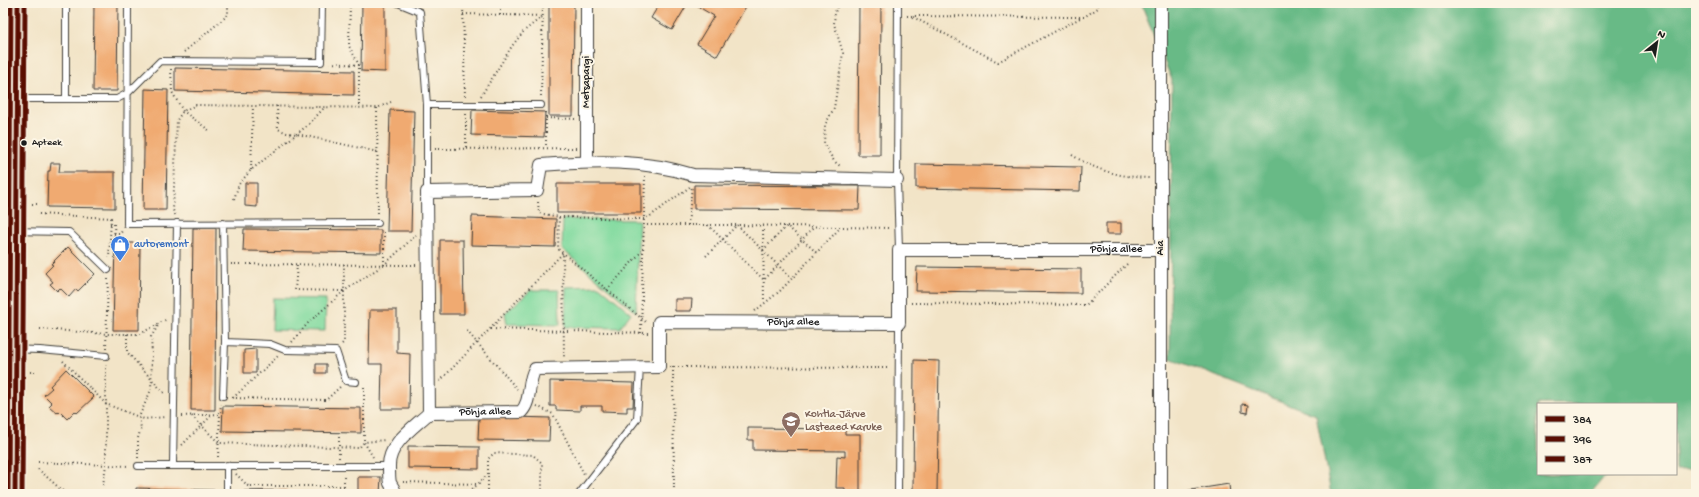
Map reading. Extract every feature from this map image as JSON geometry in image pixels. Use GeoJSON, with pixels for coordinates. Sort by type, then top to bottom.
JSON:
{"type":"FeatureCollection","features":[{"type":"Feature","properties":{"kind":"main road"},"geometry":{"type":"LineString","coordinates":[[6,3],[11,98]]}},
{"type":"Feature","properties":{"kind":"main road"},"geometry":{"type":"LineString","coordinates":[[5,494],[8,384],[11,350],[8,321],[11,231],[8,129],[18,3]]}},
{"type":"Feature","properties":{"kind":"main road"},"geometry":{"type":"LineString","coordinates":[[8,384],[15,494]]}},
{"type":"Feature","properties":{"kind":"street","name":"Metsapargi"},"geometry":{"type":"LineString","coordinates":[[587,3],[587,162]]}},
{"type":"Feature","properties":{"kind":"street","name":"Aia"},"geometry":{"type":"LineString","coordinates":[[1161,3],[1161,494]]}},
{"type":"Feature","properties":{"kind":"street"},"geometry":{"type":"LineString","coordinates":[[395,494],[395,490],[383,466],[391,451],[402,438],[429,414],[427,192],[537,190],[542,165],[587,162],[646,163],[693,175],[897,180]]}},
{"type":"Feature","properties":{"kind":"street"},"geometry":{"type":"LineString","coordinates":[[899,250],[899,323]]}},
{"type":"Feature","properties":{"kind":"street","name":"Põhja allee"},"geometry":{"type":"LineString","coordinates":[[899,250],[1161,250]]}},
{"type":"Feature","properties":{"kind":"street","name":"Põhja allee"},"geometry":{"type":"LineString","coordinates":[[659,333],[660,322],[899,323]]}},
{"type":"Feature","properties":{"kind":"street"},"geometry":{"type":"LineString","coordinates":[[659,333],[659,367]]}},
{"type":"Feature","properties":{"kind":"street","name":"Põhja allee"},"geometry":{"type":"LineString","coordinates":[[429,414],[521,412],[526,407],[532,375],[535,369],[659,367]]}},
{"type":"Feature","properties":{"kind":"lane"},"geometry":{"type":"LineString","coordinates":[[66,3],[66,98]]}},
{"type":"Feature","properties":{"kind":"lane"},"geometry":{"type":"LineString","coordinates":[[128,3],[127,224],[378,223]]}},
{"type":"Feature","properties":{"kind":"lane"},"geometry":{"type":"LineString","coordinates":[[11,98],[117,99],[128,93],[160,61],[321,62],[322,3]]}},
{"type":"Feature","properties":{"kind":"lane"},"geometry":{"type":"LineString","coordinates":[[398,3],[420,12],[427,104],[427,192]]}},
{"type":"Feature","properties":{"kind":"lane"},"geometry":{"type":"LineString","coordinates":[[898,3],[897,180],[899,250]]}},
{"type":"Feature","properties":{"kind":"lane"},"geometry":{"type":"LineString","coordinates":[[427,104],[541,105]]}},
{"type":"Feature","properties":{"kind":"lane"},"geometry":{"type":"LineString","coordinates":[[173,465],[177,223]]}},
{"type":"Feature","properties":{"kind":"lane"},"geometry":{"type":"LineString","coordinates":[[223,396],[225,342],[224,223]]}},
{"type":"Feature","properties":{"kind":"lane"},"geometry":{"type":"LineString","coordinates":[[11,231],[69,232],[108,270]]}},
{"type":"Feature","properties":{"kind":"lane"},"geometry":{"type":"LineString","coordinates":[[898,494],[899,323]]}},
{"type":"Feature","properties":{"kind":"lane"},"geometry":{"type":"LineString","coordinates":[[225,342],[270,344],[285,350],[336,351],[346,381],[356,382]]}},
{"type":"Feature","properties":{"kind":"lane"},"geometry":{"type":"LineString","coordinates":[[11,350],[106,356]]}},
{"type":"Feature","properties":{"kind":"lane"},"geometry":{"type":"LineString","coordinates":[[579,494],[637,419],[640,368]]}},
{"type":"Feature","properties":{"kind":"lane"},"geometry":{"type":"LineString","coordinates":[[227,465],[228,494]]}},
{"type":"Feature","properties":{"kind":"lane"},"geometry":{"type":"LineString","coordinates":[[138,466],[383,466]]}},
{"type":"Feature","properties":{"kind":"path"},"geometry":{"type":"LineString","coordinates":[[210,130],[183,111],[172,92],[170,61],[180,56],[228,15],[228,3]]}},
{"type":"Feature","properties":{"kind":"path"},"geometry":{"type":"LineString","coordinates":[[350,3],[349,46],[359,66],[359,107]]}},
{"type":"Feature","properties":{"kind":"path"},"geometry":{"type":"LineString","coordinates":[[463,3],[468,105],[466,149]]}},
{"type":"Feature","properties":{"kind":"path"},"geometry":{"type":"LineString","coordinates":[[500,3],[500,15]]}},
{"type":"Feature","properties":{"kind":"path"},"geometry":{"type":"LineString","coordinates":[[544,3],[541,105],[546,111],[546,148]]}},
{"type":"Feature","properties":{"kind":"path"},"geometry":{"type":"LineString","coordinates":[[839,3],[835,12],[834,24],[843,53],[834,108],[825,125],[824,144],[834,161],[855,179]]}},
{"type":"Feature","properties":{"kind":"path"},"geometry":{"type":"LineString","coordinates":[[912,16],[998,62],[1084,17],[1098,8],[1098,3]]}},
{"type":"Feature","properties":{"kind":"path"},"geometry":{"type":"LineString","coordinates":[[463,14],[543,16]]}},
{"type":"Feature","properties":{"kind":"path"},"geometry":{"type":"LineString","coordinates":[[468,105],[482,95],[512,46],[524,31],[543,16]]}},
{"type":"Feature","properties":{"kind":"path"},"geometry":{"type":"LineString","coordinates":[[898,16],[1084,17]]}},
{"type":"Feature","properties":{"kind":"path"},"geometry":{"type":"LineString","coordinates":[[321,62],[359,66]]}},
{"type":"Feature","properties":{"kind":"path"},"geometry":{"type":"LineString","coordinates":[[177,223],[173,210],[177,120],[183,111],[196,105],[377,108],[391,102]]}},
{"type":"Feature","properties":{"kind":"path"},"geometry":{"type":"LineString","coordinates":[[251,170],[253,106]]}},
{"type":"Feature","properties":{"kind":"path"},"geometry":{"type":"LineString","coordinates":[[277,106],[278,129],[287,134],[297,134],[378,152]]}},
{"type":"Feature","properties":{"kind":"path"},"geometry":{"type":"LineString","coordinates":[[234,199],[239,184],[251,170],[308,125],[325,107]]}},
{"type":"Feature","properties":{"kind":"path"},"geometry":{"type":"LineString","coordinates":[[377,108],[378,223],[385,231],[384,264]]}},
{"type":"Feature","properties":{"kind":"path"},"geometry":{"type":"LineString","coordinates":[[546,118],[587,120]]}},
{"type":"Feature","properties":{"kind":"path"},"geometry":{"type":"LineString","coordinates":[[427,149],[587,148]]}},
{"type":"Feature","properties":{"kind":"path"},"geometry":{"type":"LineString","coordinates":[[1072,155],[1084,163],[1107,173],[1135,177],[1161,178]]}},
{"type":"Feature","properties":{"kind":"path"},"geometry":{"type":"LineString","coordinates":[[640,333],[646,163]]}},
{"type":"Feature","properties":{"kind":"path"},"geometry":{"type":"LineString","coordinates":[[537,190],[539,213],[559,217],[644,218],[650,217],[692,184],[688,225]]}},
{"type":"Feature","properties":{"kind":"path"},"geometry":{"type":"LineString","coordinates":[[39,214],[110,218],[106,356],[106,465],[103,485]]}},
{"type":"Feature","properties":{"kind":"path"},"geometry":{"type":"LineString","coordinates":[[559,217],[558,249],[659,333]]}},
{"type":"Feature","properties":{"kind":"path"},"geometry":{"type":"LineString","coordinates":[[233,398],[285,350],[309,322],[344,291],[384,264],[427,225]]}},
{"type":"Feature","properties":{"kind":"path"},"geometry":{"type":"LineString","coordinates":[[643,225],[899,228]]}},
{"type":"Feature","properties":{"kind":"path"},"geometry":{"type":"LineString","coordinates":[[708,225],[764,280]]}},
{"type":"Feature","properties":{"kind":"path"},"geometry":{"type":"LineString","coordinates":[[706,256],[737,225]]}},
{"type":"Feature","properties":{"kind":"path"},"geometry":{"type":"LineString","coordinates":[[737,225],[792,278]]}},
{"type":"Feature","properties":{"kind":"path"},"geometry":{"type":"LineString","coordinates":[[763,226],[764,302]]}},
{"type":"Feature","properties":{"kind":"path"},"geometry":{"type":"LineString","coordinates":[[763,250],[788,226]]}},
{"type":"Feature","properties":{"kind":"path"},"geometry":{"type":"LineString","coordinates":[[788,226],[816,253]]}},
{"type":"Feature","properties":{"kind":"path"},"geometry":{"type":"LineString","coordinates":[[764,280],[814,227]]}},
{"type":"Feature","properties":{"kind":"path"},"geometry":{"type":"LineString","coordinates":[[742,323],[764,302],[780,291],[841,227]]}},
{"type":"Feature","properties":{"kind":"path"},"geometry":{"type":"LineString","coordinates":[[900,303],[1086,305],[1141,250]]}},
{"type":"Feature","properties":{"kind":"path"},"geometry":{"type":"LineString","coordinates":[[607,290],[642,251]]}},
{"type":"Feature","properties":{"kind":"path"},"geometry":{"type":"LineString","coordinates":[[428,393],[563,253]]}},
{"type":"Feature","properties":{"kind":"path"},"geometry":{"type":"LineString","coordinates":[[563,253],[564,369]]}},
{"type":"Feature","properties":{"kind":"path"},"geometry":{"type":"LineString","coordinates":[[224,264],[427,265]]}},
{"type":"Feature","properties":{"kind":"path"},"geometry":{"type":"LineString","coordinates":[[297,264],[295,290],[344,291]]}},
{"type":"Feature","properties":{"kind":"path"},"geometry":{"type":"LineString","coordinates":[[336,351],[344,342],[344,264]]}},
{"type":"Feature","properties":{"kind":"path"},"geometry":{"type":"LineString","coordinates":[[40,329],[107,334],[140,334],[175,315]]}},
{"type":"Feature","properties":{"kind":"path"},"geometry":{"type":"LineString","coordinates":[[38,462],[138,466],[138,438],[141,428],[139,417],[151,390],[151,337],[158,324]]}},
{"type":"Feature","properties":{"kind":"path"},"geometry":{"type":"LineString","coordinates":[[490,329],[659,333]]}},
{"type":"Feature","properties":{"kind":"path"},"geometry":{"type":"LineString","coordinates":[[127,334],[127,352],[174,404]]}},
{"type":"Feature","properties":{"kind":"path"},"geometry":{"type":"LineString","coordinates":[[53,352],[106,404],[144,419],[220,414]]}},
{"type":"Feature","properties":{"kind":"path"},"geometry":{"type":"LineString","coordinates":[[659,367],[899,368]]}},
{"type":"Feature","properties":{"kind":"path"},"geometry":{"type":"LineString","coordinates":[[673,367],[674,494]]}},
{"type":"Feature","properties":{"kind":"path"},"geometry":{"type":"LineString","coordinates":[[218,465],[220,414],[223,396],[233,398],[326,400],[346,381]]}},
{"type":"Feature","properties":{"kind":"path"},"geometry":{"type":"LineString","coordinates":[[356,382],[364,383],[364,442],[383,466]]}},
{"type":"Feature","properties":{"kind":"path"},"geometry":{"type":"LineString","coordinates":[[173,457],[200,425],[212,415]]}},
{"type":"Feature","properties":{"kind":"path"},"geometry":{"type":"LineString","coordinates":[[192,416],[219,443],[359,448],[364,442],[402,438]]}},
{"type":"Feature","properties":{"kind":"path"},"geometry":{"type":"LineString","coordinates":[[488,494],[488,459],[494,453],[533,455],[542,463],[542,494]]}},
{"type":"Feature","properties":{"kind":"path"},"geometry":{"type":"LineString","coordinates":[[227,465],[248,486],[344,486]]}},
{"type":"Feature","properties":{"kind":"path"},"geometry":{"type":"LineString","coordinates":[[38,469],[66,494]]}},
{"type":"Feature","properties":{"kind":"path"},"geometry":{"type":"LineString","coordinates":[[466,494],[488,474]]}},
{"type":"Feature","properties":{"kind":"path"},"geometry":{"type":"LineString","coordinates":[[390,482],[478,484]]}},
{"type":"Feature","properties":{"kind":"green space"},"geometry":{"type":"Polygon","coordinates":[[[1141,3],[1696,3],[1696,470],[1677,471],[1677,403],[1537,403],[1537,475],[1629,475],[1604,477],[1590,494],[1331,494],[1316,415],[1170,358],[1172,80],[1141,3]]]}},
{"type":"Feature","properties":{"kind":"green space"},"geometry":{"type":"Polygon","coordinates":[[[563,219],[639,220],[636,312],[562,249],[563,219]]]}},
{"type":"Feature","properties":{"kind":"green space"},"geometry":{"type":"Polygon","coordinates":[[[599,286],[631,313],[620,328],[565,327],[566,287],[599,286]]]}},
{"type":"Feature","properties":{"kind":"green space"},"geometry":{"type":"Polygon","coordinates":[[[531,290],[559,290],[560,325],[507,324],[505,313],[531,290]]]}},
{"type":"Feature","properties":{"kind":"green space"},"geometry":{"type":"Polygon","coordinates":[[[273,298],[326,299],[325,331],[272,330],[273,298]]]}},
{"type":"Feature","properties":{"kind":"building"},"geometry":{"type":"Polygon","coordinates":[[[94,3],[118,3],[117,91],[93,91],[94,3]]]}},
{"type":"Feature","properties":{"kind":"building"},"geometry":{"type":"Polygon","coordinates":[[[362,3],[385,3],[385,72],[361,71],[362,3]]]}},
{"type":"Feature","properties":{"kind":"building"},"geometry":{"type":"Polygon","coordinates":[[[549,3],[574,3],[573,116],[549,116],[549,3]]]}},
{"type":"Feature","properties":{"kind":"building"},"geometry":{"type":"Polygon","coordinates":[[[660,3],[688,3],[672,30],[651,18],[660,3]]]}},
{"type":"Feature","properties":{"kind":"building"},"geometry":{"type":"Polygon","coordinates":[[[692,3],[748,3],[717,56],[697,44],[714,16],[692,3]]]}},
{"type":"Feature","properties":{"kind":"building"},"geometry":{"type":"Polygon","coordinates":[[[859,3],[881,3],[880,155],[858,155],[859,3]]]}},
{"type":"Feature","properties":{"kind":"building"},"geometry":{"type":"Polygon","coordinates":[[[175,68],[354,71],[354,95],[175,91],[175,68]]]}},
{"type":"Feature","properties":{"kind":"building"},"geometry":{"type":"Polygon","coordinates":[[[145,89],[168,90],[166,210],[143,210],[145,89]]]}},
{"type":"Feature","properties":{"kind":"building"},"geometry":{"type":"Polygon","coordinates":[[[390,110],[414,111],[411,231],[387,231],[390,110]]]}},
{"type":"Feature","properties":{"kind":"building"},"geometry":{"type":"Polygon","coordinates":[[[472,110],[545,112],[544,137],[471,135],[472,110]]]}},
{"type":"Feature","properties":{"kind":"building"},"geometry":{"type":"Polygon","coordinates":[[[51,163],[60,163],[59,172],[115,172],[115,208],[47,207],[48,171],[50,171],[51,163]]]}},
{"type":"Feature","properties":{"kind":"building"},"geometry":{"type":"Polygon","coordinates":[[[916,164],[1081,167],[1080,191],[916,188],[916,164]]]}},
{"type":"Feature","properties":{"kind":"building"},"geometry":{"type":"Polygon","coordinates":[[[245,183],[257,183],[257,207],[245,206],[245,183]]]}},
{"type":"Feature","properties":{"kind":"building"},"geometry":{"type":"Polygon","coordinates":[[[557,184],[641,184],[641,213],[557,213],[557,184]]]}},
{"type":"Feature","properties":{"kind":"building"},"geometry":{"type":"Polygon","coordinates":[[[694,185],[860,186],[859,210],[694,209],[694,185]]]}},
{"type":"Feature","properties":{"kind":"building"},"geometry":{"type":"Polygon","coordinates":[[[472,216],[556,219],[555,247],[471,245],[472,216]]]}},
{"type":"Feature","properties":{"kind":"building"},"geometry":{"type":"Polygon","coordinates":[[[1106,223],[1121,223],[1121,234],[1106,234],[1106,223]]]}},
{"type":"Feature","properties":{"kind":"building"},"geometry":{"type":"Polygon","coordinates":[[[193,228],[216,228],[215,410],[191,410],[193,228]]]}},
{"type":"Feature","properties":{"kind":"building"},"geometry":{"type":"Polygon","coordinates":[[[244,229],[381,230],[381,253],[243,251],[244,229]]]}},
{"type":"Feature","properties":{"kind":"building"},"geometry":{"type":"Polygon","coordinates":[[[440,240],[463,240],[464,314],[440,314],[440,240]]]}},
{"type":"Feature","properties":{"kind":"building"},"geometry":{"type":"Polygon","coordinates":[[[115,243],[140,243],[139,330],[113,330],[115,243]]]}},
{"type":"Feature","properties":{"kind":"building"},"geometry":{"type":"Polygon","coordinates":[[[68,247],[95,274],[78,291],[76,289],[69,297],[60,288],[57,291],[50,284],[53,282],[45,273],[53,265],[51,264],[68,247]]]}},
{"type":"Feature","properties":{"kind":"building"},"geometry":{"type":"Polygon","coordinates":[[[917,267],[1081,269],[1081,293],[916,291],[917,267]]]}},
{"type":"Feature","properties":{"kind":"building"},"geometry":{"type":"Polygon","coordinates":[[[675,299],[692,299],[691,311],[675,311],[675,299]]]}},
{"type":"Feature","properties":{"kind":"building"},"geometry":{"type":"Polygon","coordinates":[[[370,310],[397,310],[397,353],[410,354],[409,409],[381,409],[382,364],[369,364],[370,310]]]}},
{"type":"Feature","properties":{"kind":"building"},"geometry":{"type":"Polygon","coordinates":[[[256,349],[256,373],[244,373],[244,350],[256,349]]]}},
{"type":"Feature","properties":{"kind":"building"},"geometry":{"type":"Polygon","coordinates":[[[914,360],[939,361],[937,494],[913,494],[914,360]]]}},
{"type":"Feature","properties":{"kind":"building"},"geometry":{"type":"Polygon","coordinates":[[[316,364],[326,364],[326,373],[316,373],[316,364]]]}},
{"type":"Feature","properties":{"kind":"building"},"geometry":{"type":"Polygon","coordinates":[[[66,369],[94,397],[77,413],[75,411],[67,419],[59,411],[57,413],[49,406],[52,403],[44,395],[52,388],[50,386],[66,369]]]}},
{"type":"Feature","properties":{"kind":"building"},"geometry":{"type":"Polygon","coordinates":[[[550,381],[634,383],[633,407],[627,407],[627,412],[602,411],[602,406],[580,406],[580,411],[556,410],[556,406],[550,406],[550,381]]]}},
{"type":"Feature","properties":{"kind":"building"},"geometry":{"type":"Polygon","coordinates":[[[1242,404],[1248,405],[1247,413],[1242,412],[1242,404]]]}},
{"type":"Feature","properties":{"kind":"building"},"geometry":{"type":"Polygon","coordinates":[[[223,406],[361,408],[361,433],[222,431],[223,406]]]}},
{"type":"Feature","properties":{"kind":"building"},"geometry":{"type":"Polygon","coordinates":[[[479,416],[550,418],[549,441],[478,440],[479,416]]]}},
{"type":"Feature","properties":{"kind":"building"},"geometry":{"type":"Polygon","coordinates":[[[748,428],[845,429],[845,434],[860,434],[860,494],[845,494],[845,488],[836,488],[837,456],[845,457],[845,451],[753,450],[753,440],[748,440],[748,428]]]}},
{"type":"Feature","properties":{"kind":"building"},"geometry":{"type":"Polygon","coordinates":[[[408,446],[479,447],[479,469],[408,468],[408,446]]]}},
{"type":"Feature","properties":{"kind":"building"},"geometry":{"type":"Polygon","coordinates":[[[358,477],[381,477],[380,494],[358,494],[358,477]]]}},
{"type":"Feature","properties":{"kind":"building"},"geometry":{"type":"Polygon","coordinates":[[[1229,484],[1230,494],[1172,494],[1172,493],[1229,484]]]}},
{"type":"Feature","properties":{"kind":"building"},"geometry":{"type":"Polygon","coordinates":[[[136,488],[214,490],[214,494],[136,494],[136,488]]]}},
{"type":"Feature","properties":{"kind":"building"},"geometry":{"type":"Polygon","coordinates":[[[287,490],[287,494],[244,494],[244,491],[287,490]]]}},
{"type":"Feature","properties":{"kind":"transit line","name":"387"},"geometry":{"type":"LineString","coordinates":[[8,494],[11,3]]}},
{"type":"Feature","properties":{"kind":"transit line","name":"384"},"geometry":{"type":"LineString","coordinates":[[15,494],[18,3]]}},
{"type":"Feature","properties":{"kind":"transit line","name":"396"},"geometry":{"type":"LineString","coordinates":[[22,494],[25,3]]}},
{"type":"Feature","properties":{"kind":"place","name":"Apteek"},"geometry":{"type":"Point","coordinates":[24,143]}},
{"type":"Feature","properties":{"kind":"place","name":"autoremont"},"geometry":{"type":"Point","coordinates":[120,262]}},
{"type":"Feature","properties":{"kind":"place","name":"Kohtla-Järve Lasteaed Karuke"},"geometry":{"type":"Point","coordinates":[791,438]}}]}
